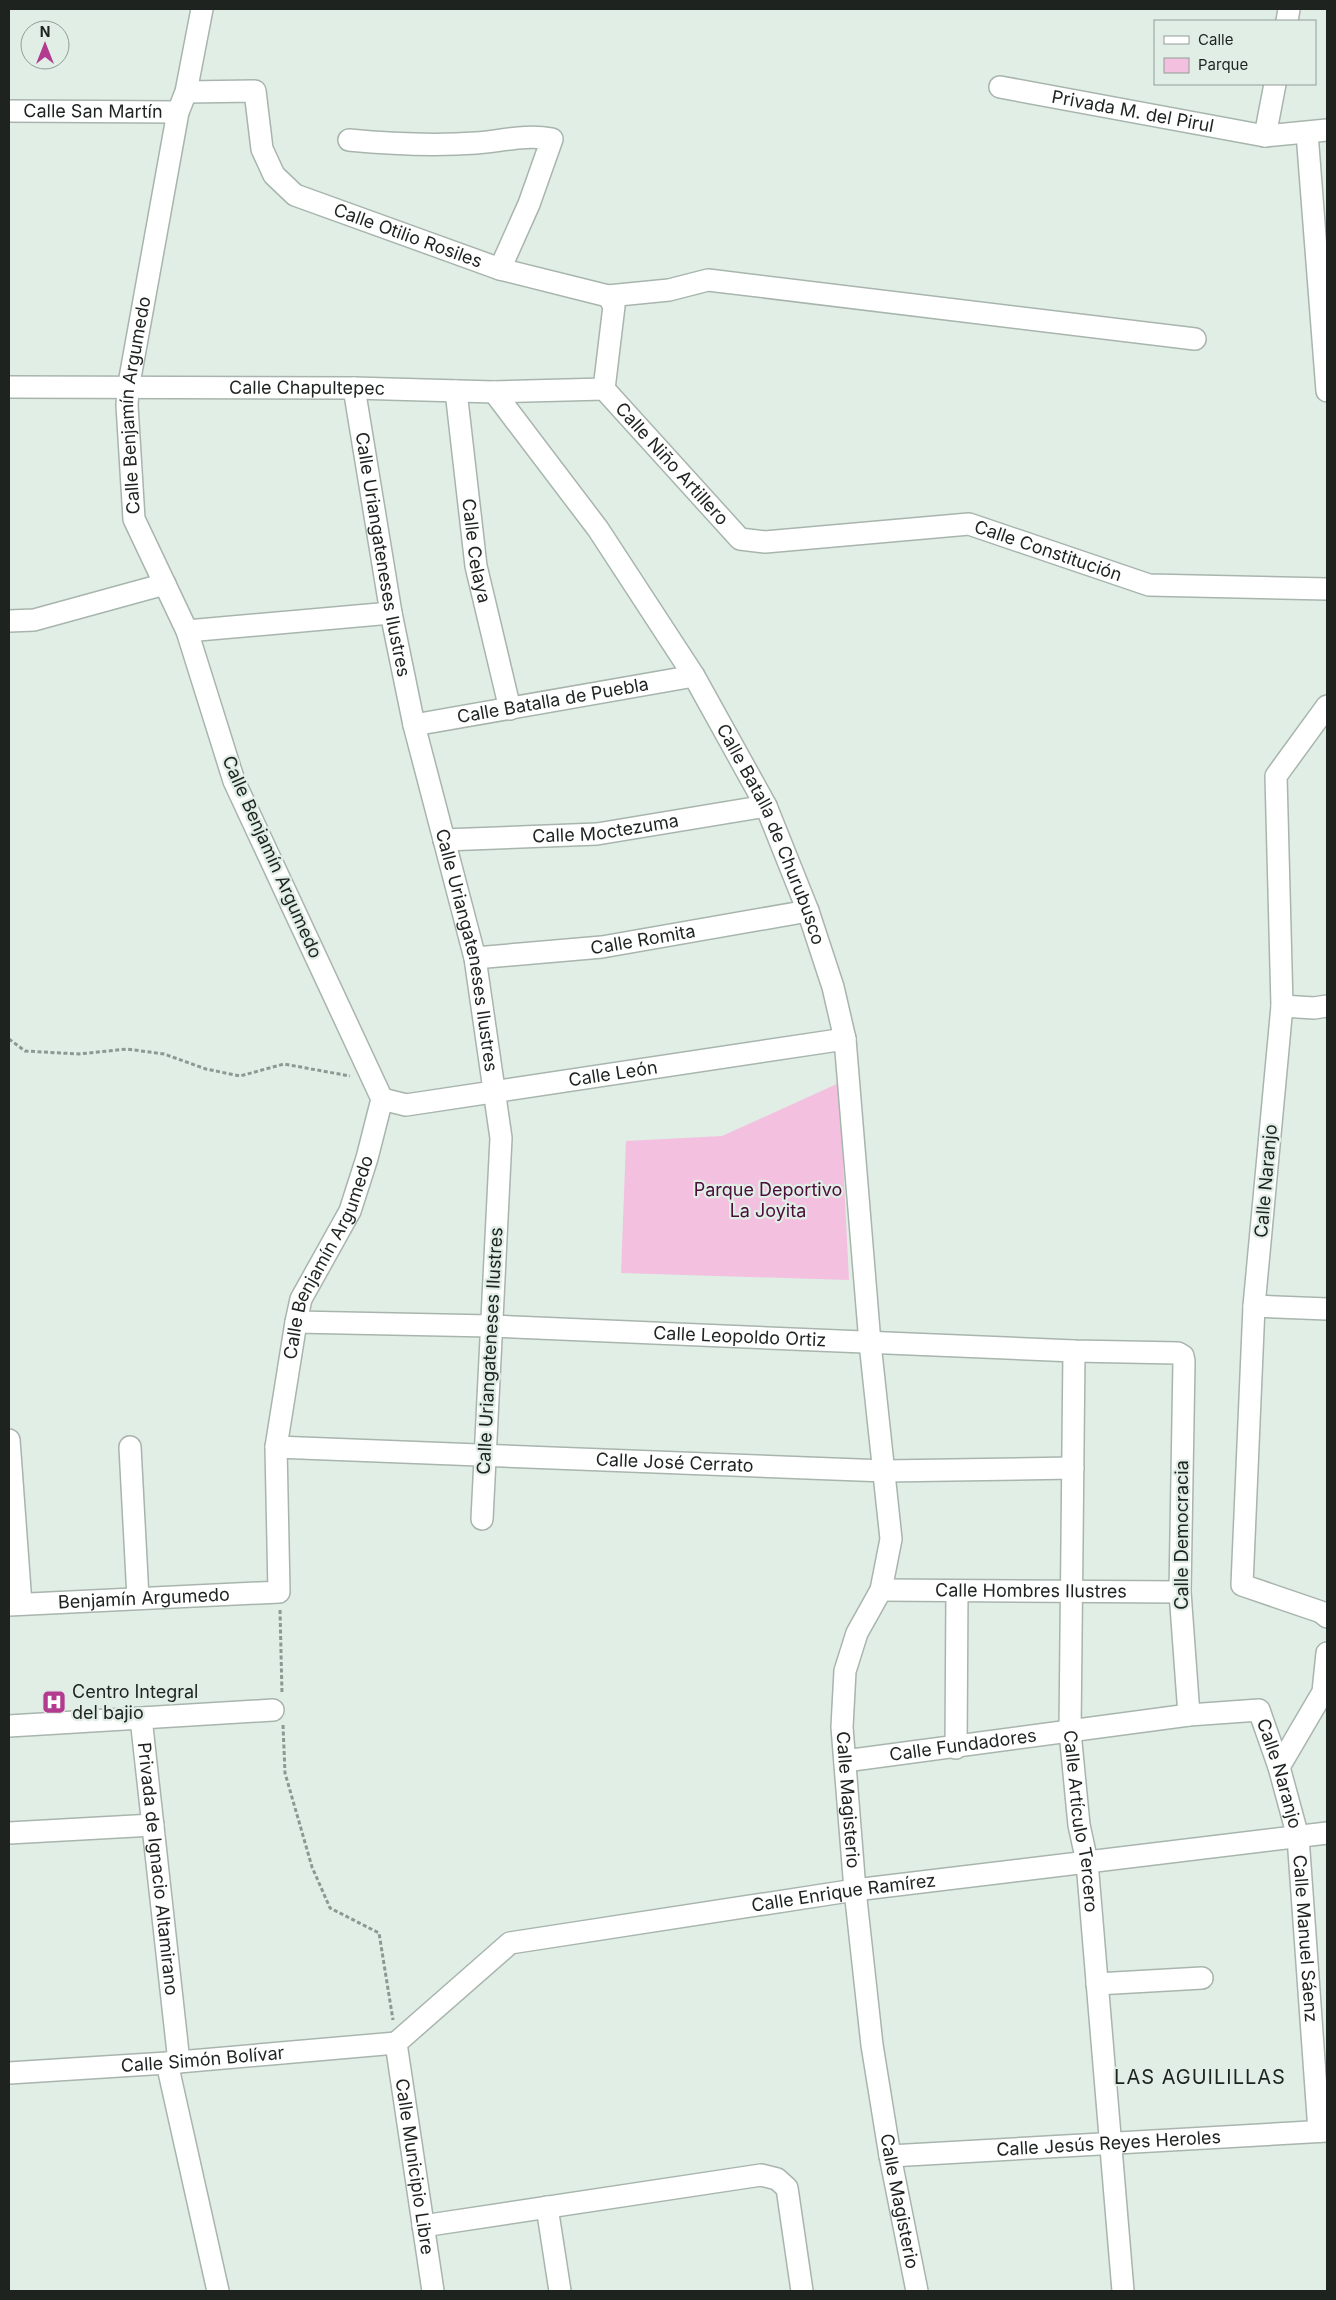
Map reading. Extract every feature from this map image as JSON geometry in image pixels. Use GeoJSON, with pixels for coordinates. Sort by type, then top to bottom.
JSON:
{"type":"FeatureCollection","features":[{"type":"Feature","properties":{"kind":"street","name":"Calle Benjamín Argumedo"},"geometry":{"type":"LineString","coordinates":[[202,9],[186,92],[178,112],[128,389],[127,405],[134,519],[187,631],[234,781],[382,1099],[367,1158],[350,1211],[301,1299],[296,1322],[276,1448],[279,1592]]}},
{"type":"Feature","properties":{"kind":"street"},"geometry":{"type":"LineString","coordinates":[[1265,136],[1275,85]]}},
{"type":"Feature","properties":{"kind":"street","name":"Privada M. del Pirul"},"geometry":{"type":"LineString","coordinates":[[1000,86],[1265,136],[1317,131]]}},
{"type":"Feature","properties":{"kind":"street","name":"Calle Otilio Rosiles"},"geometry":{"type":"LineString","coordinates":[[186,92],[255,91],[262,149],[274,174],[295,195],[500,269],[608,296],[669,290],[708,280],[1195,339]]}},
{"type":"Feature","properties":{"kind":"street","name":"Calle San Martín"},"geometry":{"type":"LineString","coordinates":[[9,111],[178,112]]}},
{"type":"Feature","properties":{"kind":"street"},"geometry":{"type":"LineString","coordinates":[[1317,131],[1327,391]]}},
{"type":"Feature","properties":{"kind":"street"},"geometry":{"type":"LineString","coordinates":[[349,140],[402,145],[476,143],[534,135],[552,139],[529,204],[500,269]]}},
{"type":"Feature","properties":{"kind":"street"},"geometry":{"type":"LineString","coordinates":[[604,389],[614,306],[608,296]]}},
{"type":"Feature","properties":{"kind":"street","name":"Calle Chapultepec"},"geometry":{"type":"LineString","coordinates":[[9,387],[128,389],[354,388],[494,392],[604,389]]}},
{"type":"Feature","properties":{"kind":"street","name":"Calle Uriangateneses Ilustres"},"geometry":{"type":"LineString","coordinates":[[354,388],[391,613],[414,724],[475,958],[502,1138],[490,1326],[482,1520]]}},
{"type":"Feature","properties":{"kind":"street","name":"Calle Niño Artillero"},"geometry":{"type":"LineString","coordinates":[[604,389],[740,540]]}},
{"type":"Feature","properties":{"kind":"street","name":"Calle Celaya"},"geometry":{"type":"LineString","coordinates":[[456,391],[476,566],[510,709]]}},
{"type":"Feature","properties":{"kind":"street","name":"Calle Batalla de Churubusco"},"geometry":{"type":"LineString","coordinates":[[494,392],[598,529],[694,676],[766,806],[808,911],[833,987],[845,1039],[870,1343]]}},
{"type":"Feature","properties":{"kind":"street","name":"Calle Constitución"},"geometry":{"type":"LineString","coordinates":[[740,540],[765,542],[969,524],[1149,585],[1327,589]]}},
{"type":"Feature","properties":{"kind":"street"},"geometry":{"type":"LineString","coordinates":[[9,620],[34,620],[165,584]]}},
{"type":"Feature","properties":{"kind":"street"},"geometry":{"type":"LineString","coordinates":[[187,631],[391,613]]}},
{"type":"Feature","properties":{"kind":"street","name":"Calle Batalla de Puebla"},"geometry":{"type":"LineString","coordinates":[[414,724],[694,676]]}},
{"type":"Feature","properties":{"kind":"street","name":"Calle Naranjo"},"geometry":{"type":"LineString","coordinates":[[1327,706],[1276,776],[1282,1006],[1254,1306],[1242,1585],[1321,1612],[1327,1617]]}},
{"type":"Feature","properties":{"kind":"street","name":"Calle Moctezuma"},"geometry":{"type":"LineString","coordinates":[[444,840],[597,834],[766,806]]}},
{"type":"Feature","properties":{"kind":"street","name":"Calle Romita"},"geometry":{"type":"LineString","coordinates":[[475,958],[602,947],[808,911]]}},
{"type":"Feature","properties":{"kind":"street"},"geometry":{"type":"LineString","coordinates":[[1282,1006],[1314,1008],[1327,1006]]}},
{"type":"Feature","properties":{"kind":"street","name":"Calle León"},"geometry":{"type":"LineString","coordinates":[[382,1099],[406,1105],[845,1039]]}},
{"type":"Feature","properties":{"kind":"street"},"geometry":{"type":"LineString","coordinates":[[1254,1306],[1327,1309]]}},
{"type":"Feature","properties":{"kind":"street","name":"Calle Leopoldo Ortiz"},"geometry":{"type":"LineString","coordinates":[[296,1322],[490,1326],[870,1343],[1178,1353],[1183,1356]]}},
{"type":"Feature","properties":{"kind":"street","name":"Calle Magisterio"},"geometry":{"type":"LineString","coordinates":[[870,1343],[891,1539],[882,1590],[857,1633],[845,1671],[842,1727],[855,1890],[872,2045],[890,2156],[917,2291]]}},
{"type":"Feature","properties":{"kind":"street","name":"Calle Artículo Tercero"},"geometry":{"type":"LineString","coordinates":[[1074,1351],[1070,1732],[1079,1825],[1087,1862],[1123,2291]]}},
{"type":"Feature","properties":{"kind":"street","name":"Calle Democracia"},"geometry":{"type":"LineString","coordinates":[[1183,1356],[1180,1592],[1189,1715]]}},
{"type":"Feature","properties":{"kind":"street"},"geometry":{"type":"LineString","coordinates":[[9,1440],[15,1605]]}},
{"type":"Feature","properties":{"kind":"street"},"geometry":{"type":"LineString","coordinates":[[130,1447],[138,1598]]}},
{"type":"Feature","properties":{"kind":"street","name":"Calle José Cerrato"},"geometry":{"type":"LineString","coordinates":[[276,1448],[885,1471],[1073,1468]]}},
{"type":"Feature","properties":{"kind":"street","name":"Calle Hombres Ilustres"},"geometry":{"type":"LineString","coordinates":[[882,1590],[1180,1592]]}},
{"type":"Feature","properties":{"kind":"street","name":"Benjamín Argumedo"},"geometry":{"type":"LineString","coordinates":[[15,1605],[279,1592]]}},
{"type":"Feature","properties":{"kind":"street"},"geometry":{"type":"LineString","coordinates":[[956,1748],[957,1592]]}},
{"type":"Feature","properties":{"kind":"street"},"geometry":{"type":"LineString","coordinates":[[1279,1767],[1323,1692],[1327,1653]]}},
{"type":"Feature","properties":{"kind":"street"},"geometry":{"type":"LineString","coordinates":[[141,1718],[280,1708]]}},
{"type":"Feature","properties":{"kind":"street","name":"Calle Naranjo"},"geometry":{"type":"LineString","coordinates":[[1259,1710],[1279,1767],[1298,1837]]}},
{"type":"Feature","properties":{"kind":"street","name":"Calle Fundadores"},"geometry":{"type":"LineString","coordinates":[[845,1761],[956,1748],[1189,1715],[1259,1710]]}},
{"type":"Feature","properties":{"kind":"street","name":"Privada de Ignacio Altamirano"},"geometry":{"type":"LineString","coordinates":[[9,1726],[141,1718],[153,1825],[173,2062],[218,2291]]}},
{"type":"Feature","properties":{"kind":"street"},"geometry":{"type":"LineString","coordinates":[[9,1833],[153,1825]]}},
{"type":"Feature","properties":{"kind":"street","name":"Calle Enrique Ramírez"},"geometry":{"type":"LineString","coordinates":[[396,2043],[510,1943],[855,1890],[1327,1833]]}},
{"type":"Feature","properties":{"kind":"street","name":"Calle Manuel Sáenz"},"geometry":{"type":"LineString","coordinates":[[1298,1837],[1323,2131]]}},
{"type":"Feature","properties":{"kind":"street"},"geometry":{"type":"LineString","coordinates":[[1097,1984],[1202,1978]]}},
{"type":"Feature","properties":{"kind":"street","name":"Calle Simón Bolívar"},"geometry":{"type":"LineString","coordinates":[[9,2073],[173,2062],[396,2043]]}},
{"type":"Feature","properties":{"kind":"street","name":"Calle Municipio Libre"},"geometry":{"type":"LineString","coordinates":[[396,2043],[433,2291]]}},
{"type":"Feature","properties":{"kind":"street","name":"Calle Jesús Reyes Heroles"},"geometry":{"type":"LineString","coordinates":[[890,2156],[1323,2131]]}},
{"type":"Feature","properties":{"kind":"street"},"geometry":{"type":"LineString","coordinates":[[423,2226],[761,2175],[777,2178],[787,2188],[802,2291]]}},
{"type":"Feature","properties":{"kind":"street"},"geometry":{"type":"LineString","coordinates":[[547,2206],[560,2291]]}},
{"type":"Feature","properties":{"kind":"path"},"geometry":{"type":"LineString","coordinates":[[9,1039],[25,1051],[78,1054],[127,1049],[164,1054],[206,1069],[240,1076],[284,1064],[348,1076],[372,1075]]}},
{"type":"Feature","properties":{"kind":"path"},"geometry":{"type":"LineString","coordinates":[[279,1592],[280,1708],[285,1773],[312,1867],[330,1908],[379,1933],[396,2043]]}},
{"type":"Feature","properties":{"kind":"green space","name":"Parque Deportivo La Joyita"},"geometry":{"type":"Polygon","coordinates":[[[839,1083],[849,1280],[621,1273],[626,1141],[722,1136],[839,1083]]]}},
{"type":"Feature","properties":{"kind":"place","name":"Centro Integral del bajio"},"geometry":{"type":"Point","coordinates":[54,1702]}},
{"type":"Feature","properties":{"kind":"district","name":"LAS AGUILILLAS"},"geometry":{"type":"Point","coordinates":[1200,2077]}}]}
